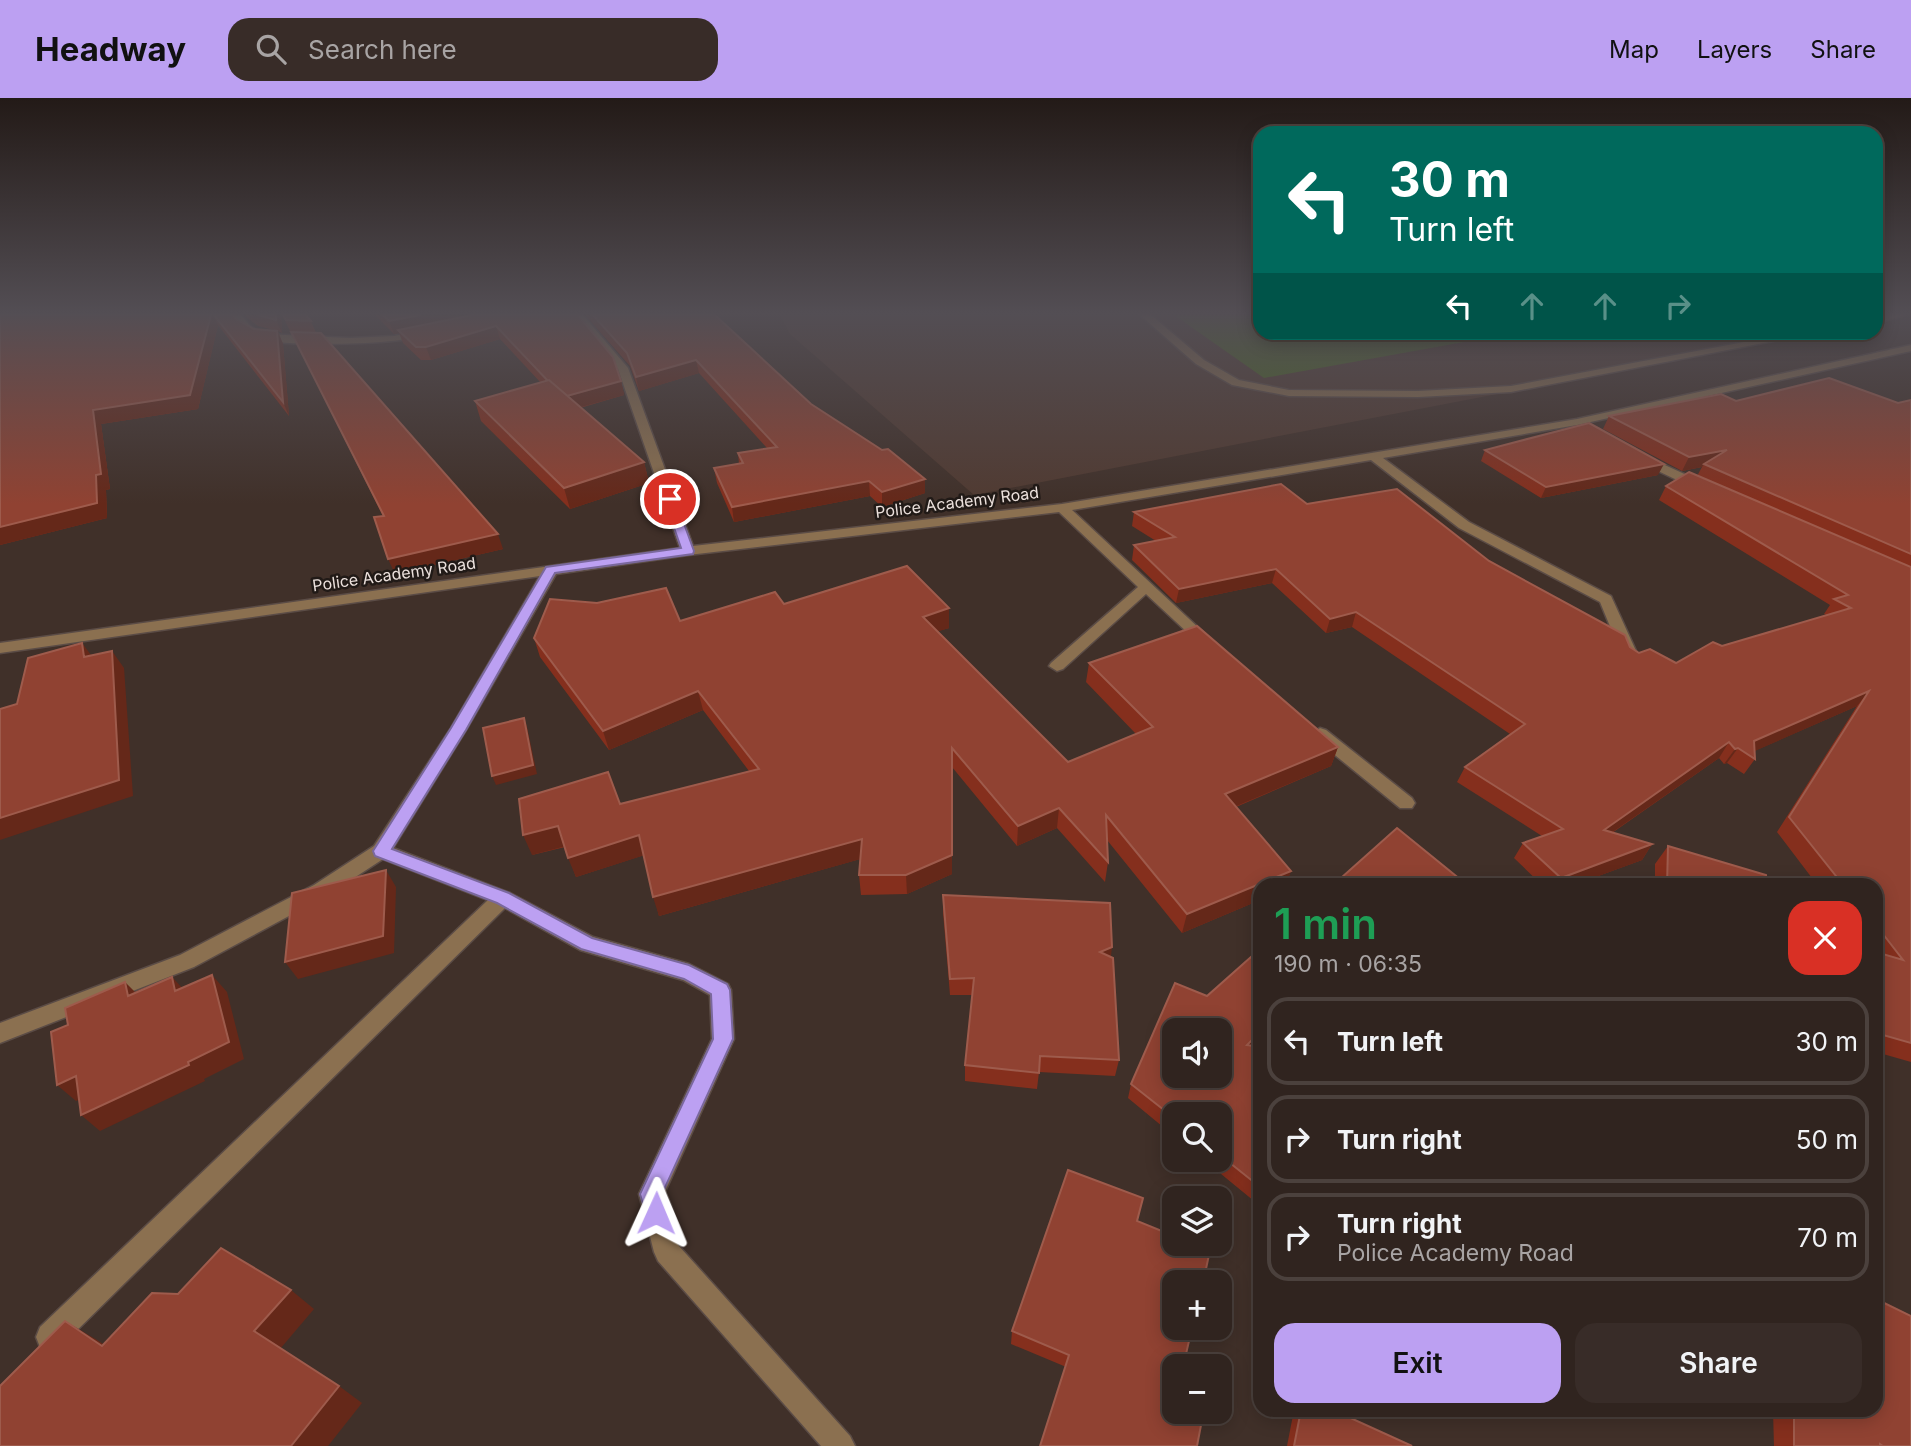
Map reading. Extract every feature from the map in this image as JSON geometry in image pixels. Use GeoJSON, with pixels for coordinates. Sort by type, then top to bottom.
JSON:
{"type":"FeatureCollection","features":[{"type":"Feature","properties":{"kind":"street"},"geometry":{"type":"LineString","coordinates":[[627,378],[688,551]]}},
{"type":"Feature","properties":{"kind":"street"},"geometry":{"type":"LineString","coordinates":[[1227,378],[1236,383],[1289,393],[1418,394],[1511,390],[1574,378]]}},
{"type":"Feature","properties":{"kind":"street","name":"Police Academy Road"},"geometry":{"type":"LineString","coordinates":[[0,648],[688,551],[1062,508],[1577,422],[1776,378]]}},
{"type":"Feature","properties":{"kind":"street"},"geometry":{"type":"LineString","coordinates":[[1577,422],[1600,435]]}},
{"type":"Feature","properties":{"kind":"street"},"geometry":{"type":"LineString","coordinates":[[1633,453],[1716,494]]}},
{"type":"Feature","properties":{"kind":"street"},"geometry":{"type":"LineString","coordinates":[[1373,456],[1464,525],[1606,599],[1632,661]]}},
{"type":"Feature","properties":{"kind":"street"},"geometry":{"type":"LineString","coordinates":[[1062,508],[1217,650]]}},
{"type":"Feature","properties":{"kind":"street"},"geometry":{"type":"LineString","coordinates":[[0,1033],[187,961],[321,890],[381,851],[458,730],[551,570]]}},
{"type":"Feature","properties":{"kind":"street"},"geometry":{"type":"LineString","coordinates":[[1058,666],[1146,587]]}},
{"type":"Feature","properties":{"kind":"street"},"geometry":{"type":"LineString","coordinates":[[1311,727],[1406,803]]}},
{"type":"Feature","properties":{"kind":"street"},"geometry":{"type":"LineString","coordinates":[[381,851],[503,898],[587,944],[689,973],[720,990],[723,1039],[651,1194],[667,1252],[840,1446]]}},
{"type":"Feature","properties":{"kind":"street"},"geometry":{"type":"LineString","coordinates":[[30,1357],[503,898]]}},
{"type":"Feature","properties":{"kind":"shaded area"},"geometry":{"type":"Polygon","coordinates":[[[840,378],[1580,378],[974,495],[840,378]]]}},
{"type":"Feature","properties":{"kind":"building"},"geometry":{"type":"Polygon","coordinates":[[[0,378],[194,378],[190,395],[93,410],[101,474],[96,475],[97,503],[0,527],[0,378]]]}},
{"type":"Feature","properties":{"kind":"building"},"geometry":{"type":"Polygon","coordinates":[[[264,378],[281,378],[283,402],[264,378]]]}},
{"type":"Feature","properties":{"kind":"building"},"geometry":{"type":"Polygon","coordinates":[[[314,378],[361,378],[498,534],[388,559],[374,517],[384,516],[314,378]]]}},
{"type":"Feature","properties":{"kind":"building"},"geometry":{"type":"Polygon","coordinates":[[[545,378],[620,378],[621,381],[567,396],[545,378]]]}},
{"type":"Feature","properties":{"kind":"building"},"geometry":{"type":"Polygon","coordinates":[[[713,378],[783,378],[811,404],[882,450],[888,449],[925,479],[882,492],[869,481],[732,507],[714,468],[743,463],[738,453],[777,447],[713,378]]]}},
{"type":"Feature","properties":{"kind":"building"},"geometry":{"type":"Polygon","coordinates":[[[1829,378],[1898,403],[1911,400],[1911,554],[1704,464],[1727,450],[1689,457],[1609,416],[1721,394],[1736,401],[1829,378]]]}},
{"type":"Feature","properties":{"kind":"building"},"geometry":{"type":"Polygon","coordinates":[[[549,380],[644,462],[564,488],[475,401],[549,380]]]}},
{"type":"Feature","properties":{"kind":"building"},"geometry":{"type":"Polygon","coordinates":[[[1589,423],[1664,464],[1546,487],[1485,450],[1589,423]]]}},
{"type":"Feature","properties":{"kind":"building"},"geometry":{"type":"Polygon","coordinates":[[[1689,472],[1911,567],[1911,1043],[1883,1035],[1883,954],[1903,960],[1883,934],[1883,878],[1838,878],[1789,817],[1869,691],[1754,741],[1755,759],[1738,748],[1735,749],[1729,742],[1604,830],[1652,844],[1561,878],[1523,843],[1563,829],[1465,767],[1525,724],[1356,612],[1330,619],[1276,569],[1179,589],[1134,545],[1175,537],[1134,512],[1281,484],[1307,504],[1397,489],[1489,561],[1625,635],[1630,647],[1639,653],[1650,649],[1676,663],[1713,642],[1722,646],[1851,608],[1834,599],[1848,595],[1666,486],[1689,472]]]}},
{"type":"Feature","properties":{"kind":"building"},"geometry":{"type":"Polygon","coordinates":[[[907,566],[949,608],[923,617],[1068,762],[1153,727],[1089,663],[1197,626],[1338,747],[1225,794],[1291,871],[1274,878],[1253,878],[1253,887],[1187,914],[1106,815],[1108,862],[1059,808],[1018,826],[952,748],[952,855],[906,875],[859,875],[862,839],[653,897],[639,835],[568,858],[558,826],[523,835],[519,799],[608,772],[620,804],[759,769],[698,691],[603,731],[534,638],[550,599],[597,603],[666,588],[680,621],[775,592],[784,604],[907,566]]]}},
{"type":"Feature","properties":{"kind":"building"},"geometry":{"type":"Polygon","coordinates":[[[82,643],[84,657],[112,651],[119,780],[0,818],[0,709],[17,704],[28,658],[82,643]]]}},
{"type":"Feature","properties":{"kind":"building"},"geometry":{"type":"Polygon","coordinates":[[[524,718],[533,765],[492,776],[483,728],[524,718]]]}},
{"type":"Feature","properties":{"kind":"building"},"geometry":{"type":"Polygon","coordinates":[[[1397,828],[1456,876],[1453,878],[1341,878],[1397,828]]]}},
{"type":"Feature","properties":{"kind":"building"},"geometry":{"type":"Polygon","coordinates":[[[1668,846],[1766,875],[1766,878],[1667,878],[1668,846]]]}},
{"type":"Feature","properties":{"kind":"building"},"geometry":{"type":"Polygon","coordinates":[[[386,870],[383,936],[285,962],[292,893],[386,870]]]}},
{"type":"Feature","properties":{"kind":"building"},"geometry":{"type":"Polygon","coordinates":[[[943,895],[1110,903],[1112,947],[1100,952],[1113,958],[1119,1060],[1040,1056],[1039,1073],[965,1065],[974,978],[950,979],[943,895]]]}},
{"type":"Feature","properties":{"kind":"building"},"geometry":{"type":"Polygon","coordinates":[[[1253,955],[1253,1039],[1247,1045],[1253,1046],[1253,1181],[1232,1165],[1232,1102],[1162,1102],[1162,1109],[1131,1084],[1175,983],[1207,996],[1253,955]]]}},
{"type":"Feature","properties":{"kind":"building"},"geometry":{"type":"Polygon","coordinates":[[[212,975],[229,1042],[188,1062],[189,1065],[81,1115],[76,1076],[57,1085],[51,1032],[68,1025],[65,1008],[125,982],[128,996],[172,977],[175,991],[212,975]]]}},
{"type":"Feature","properties":{"kind":"building"},"geometry":{"type":"Polygon","coordinates":[[[1068,1170],[1143,1198],[1137,1221],[1162,1231],[1162,1256],[1209,1256],[1206,1270],[1162,1270],[1162,1340],[1189,1340],[1186,1354],[1162,1354],[1162,1424],[1201,1424],[1197,1446],[1040,1446],[1069,1355],[1012,1331],[1068,1170]]]}},
{"type":"Feature","properties":{"kind":"building"},"geometry":{"type":"Polygon","coordinates":[[[221,1248],[291,1290],[254,1331],[339,1386],[291,1446],[0,1446],[0,1386],[65,1321],[102,1346],[152,1293],[178,1294],[221,1248]]]}},
{"type":"Feature","properties":{"kind":"building"},"geometry":{"type":"Polygon","coordinates":[[[1883,1302],[1911,1316],[1911,1446],[1794,1446],[1794,1417],[1883,1417],[1883,1302]]]}},
{"type":"Feature","properties":{"kind":"building"},"geometry":{"type":"Polygon","coordinates":[[[1300,1417],[1348,1417],[1412,1446],[1294,1446],[1300,1417]]]}},
{"type":"Feature","properties":{"kind":"route"},"geometry":{"type":"LineString","coordinates":[[656,1213],[651,1194],[723,1039],[720,990],[689,973],[587,944],[503,898],[381,851],[458,730],[551,570],[688,551],[670,499]]}}]}
